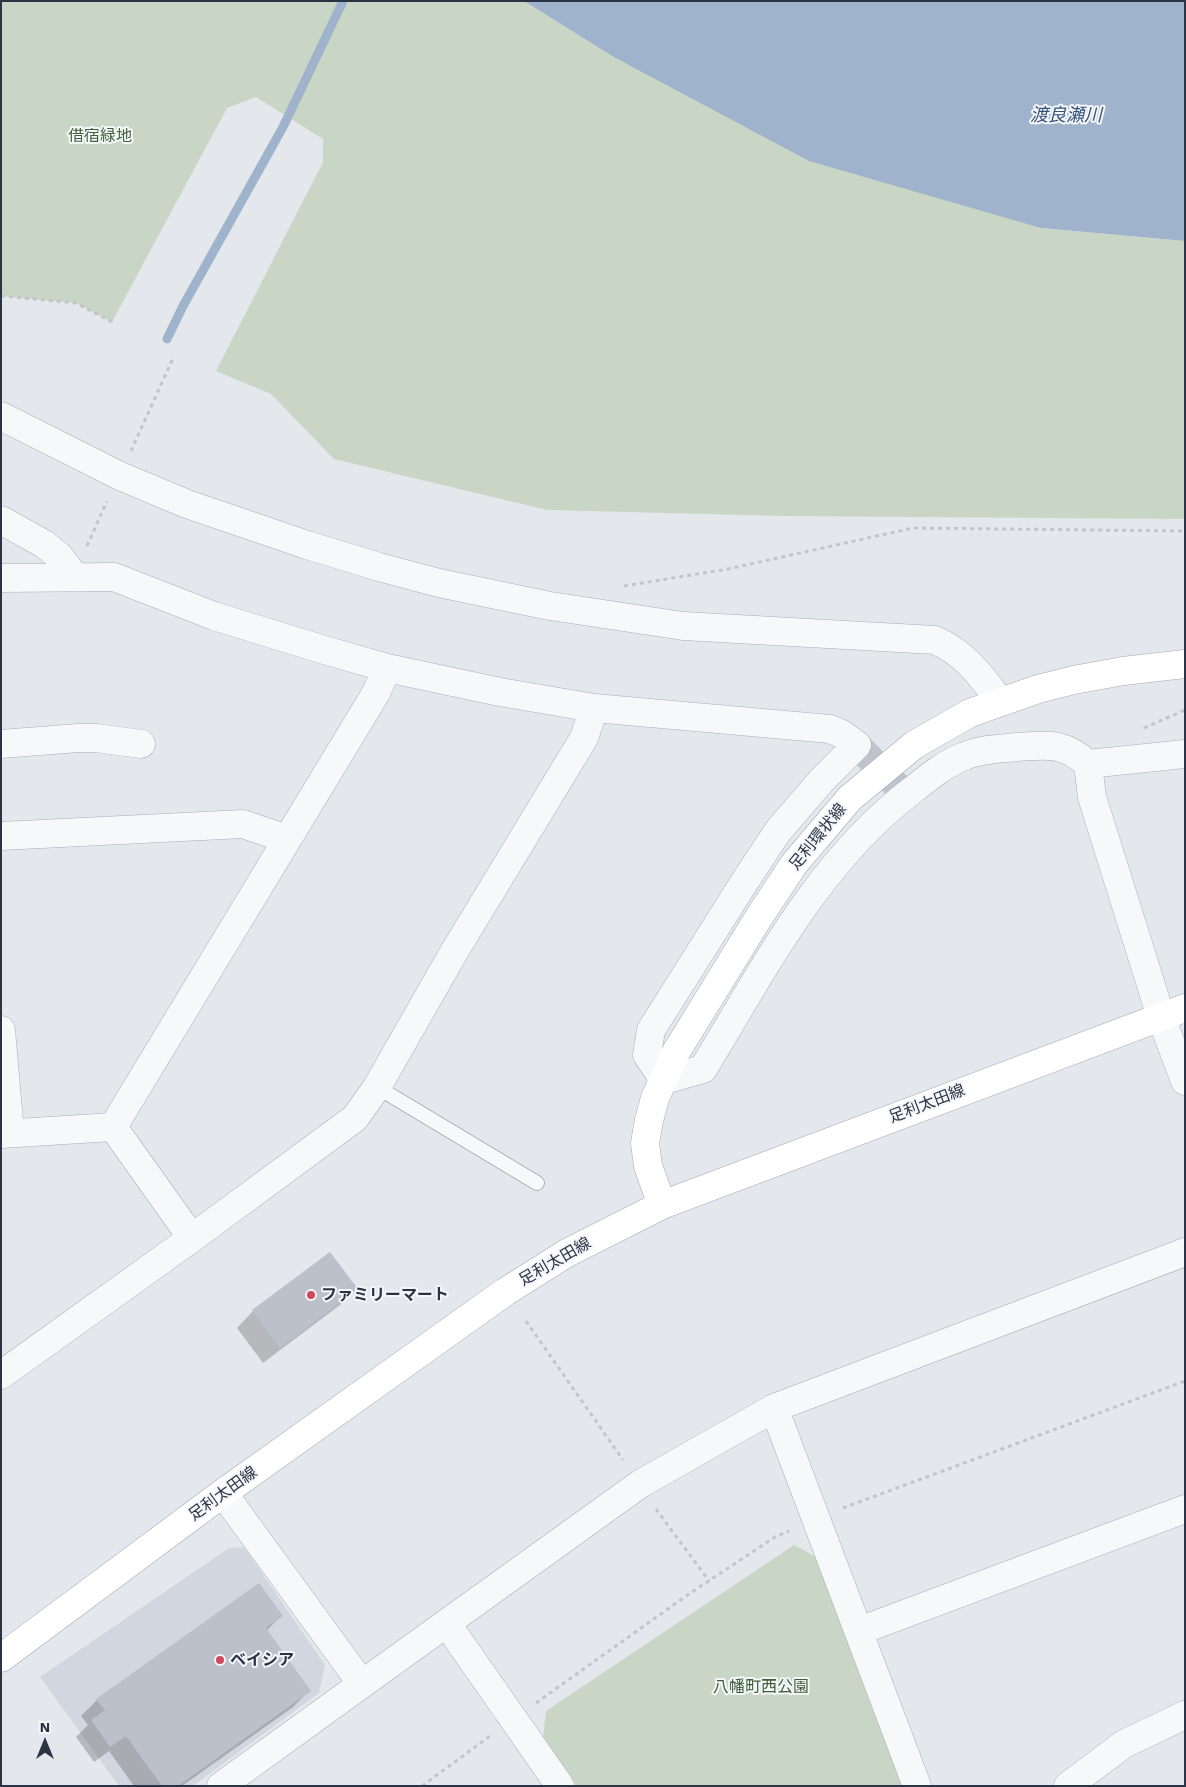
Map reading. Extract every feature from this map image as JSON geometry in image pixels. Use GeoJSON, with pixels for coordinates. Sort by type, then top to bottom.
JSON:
{"type":"FeatureCollection","features":[{"type":"Feature","properties":{"kind":"main road","name":"足利環状線"},"geometry":{"type":"LineString","coordinates":[[662,1205],[648,1166],[645,1143],[655,1098],[676,1052],[794,864],[850,798],[914,745],[970,713],[1000,701],[1074,680],[1123,671],[1185,664]]}},
{"type":"Feature","properties":{"kind":"main road","name":"足利太田線"},"geometry":{"type":"LineString","coordinates":[[5,1649],[505,1292],[567,1253],[662,1205],[1173,1012]]}},
{"type":"Feature","properties":{"kind":"street"},"geometry":{"type":"LineString","coordinates":[[1,416],[120,476],[187,504],[238,523],[379,567],[439,583],[550,606],[683,626],[935,640],[949,646],[973,665],[1000,701]]}},
{"type":"Feature","properties":{"kind":"street"},"geometry":{"type":"LineString","coordinates":[[1,520],[44,544],[59,556],[75,577]]}},
{"type":"Feature","properties":{"kind":"street"},"geometry":{"type":"LineString","coordinates":[[1,578],[75,577],[125,580],[214,616],[387,668],[500,692],[594,708],[830,729],[842,734],[856,745],[822,780],[778,831],[651,1030],[647,1055],[664,1080],[703,1069],[795,918],[829,871],[868,827],[926,779],[947,764],[966,755],[983,751],[1044,745],[1064,748],[1076,753],[1088,764],[1092,797],[1173,1012],[1185,1081]]}},
{"type":"Feature","properties":{"kind":"street"},"geometry":{"type":"LineString","coordinates":[[113,1127],[376,693],[387,668]]}},
{"type":"Feature","properties":{"kind":"street"},"geometry":{"type":"LineString","coordinates":[[1,1375],[355,1118],[377,1087],[454,952],[584,738],[594,708]]}},
{"type":"Feature","properties":{"kind":"street"},"geometry":{"type":"LineString","coordinates":[[1,744],[96,738],[141,744]]}},
{"type":"Feature","properties":{"kind":"street"},"geometry":{"type":"LineString","coordinates":[[1088,764],[1185,754]]}},
{"type":"Feature","properties":{"kind":"street"},"geometry":{"type":"LineString","coordinates":[[1,836],[242,824],[287,839]]}},
{"type":"Feature","properties":{"kind":"street"},"geometry":{"type":"LineString","coordinates":[[1,1030],[5,1133],[113,1127]]}},
{"type":"Feature","properties":{"kind":"street"},"geometry":{"type":"LineString","coordinates":[[113,1127],[192,1238]]}},
{"type":"Feature","properties":{"kind":"street"},"geometry":{"type":"LineString","coordinates":[[221,1786],[640,1484],[774,1408],[1185,1252]]}},
{"type":"Feature","properties":{"kind":"street"},"geometry":{"type":"LineString","coordinates":[[774,1408],[917,1786]]}},
{"type":"Feature","properties":{"kind":"street"},"geometry":{"type":"LineString","coordinates":[[223,1493],[362,1684]]}},
{"type":"Feature","properties":{"kind":"street"},"geometry":{"type":"LineString","coordinates":[[858,1631],[1185,1508]]}},
{"type":"Feature","properties":{"kind":"street"},"geometry":{"type":"LineString","coordinates":[[447,1624],[560,1786]]}},
{"type":"Feature","properties":{"kind":"street"},"geometry":{"type":"LineString","coordinates":[[1068,1786],[1124,1744],[1185,1715]]}},
{"type":"Feature","properties":{"kind":"lane"},"geometry":{"type":"LineString","coordinates":[[377,1087],[537,1183]]}},
{"type":"Feature","properties":{"kind":"path"},"geometry":{"type":"LineString","coordinates":[[1,296],[76,303],[112,322]]}},
{"type":"Feature","properties":{"kind":"path"},"geometry":{"type":"LineString","coordinates":[[130,453],[174,356]]}},
{"type":"Feature","properties":{"kind":"path"},"geometry":{"type":"LineString","coordinates":[[85,551],[110,494]]}},
{"type":"Feature","properties":{"kind":"path"},"geometry":{"type":"LineString","coordinates":[[618,587],[728,569],[913,528],[1185,531]]}},
{"type":"Feature","properties":{"kind":"path"},"geometry":{"type":"LineString","coordinates":[[1142,729],[1185,710]]}},
{"type":"Feature","properties":{"kind":"path"},"geometry":{"type":"LineString","coordinates":[[526,1321],[709,1581]]}},
{"type":"Feature","properties":{"kind":"path"},"geometry":{"type":"LineString","coordinates":[[422,1786],[513,1719],[709,1581],[775,1537],[831,1513],[1185,1382]]}},
{"type":"Feature","properties":{"kind":"shaded area"},"geometry":{"type":"Polygon","coordinates":[[[244,1547],[325,1665],[319,1693],[193,1786],[119,1786],[40,1677],[229,1548],[244,1547]]]}},
{"type":"Feature","properties":{"kind":"green space","name":"借宿緑地"},"geometry":{"type":"Polygon","coordinates":[[[1,1],[524,1],[612,56],[1041,228],[1185,241],[1185,519],[785,516],[547,510],[334,459],[271,394],[216,371],[323,162],[323,139],[256,97],[227,108],[112,322],[76,303],[1,296],[1,1]]]}},
{"type":"Feature","properties":{"kind":"green space","name":"八幡町西公園"},"geometry":{"type":"Polygon","coordinates":[[[794,1545],[818,1558],[903,1786],[577,1786],[543,1738],[546,1711],[794,1545]]]}},
{"type":"Feature","properties":{"kind":"water","name":"渡良瀬川"},"geometry":{"type":"Polygon","coordinates":[[[524,1],[1185,1],[1185,241],[1041,228],[809,161],[612,56],[524,1]]]}},
{"type":"Feature","properties":{"kind":"building"},"geometry":{"type":"Polygon","coordinates":[[[330,1252],[358,1289],[280,1348],[252,1310],[330,1252]]]}},
{"type":"Feature","properties":{"kind":"building","name":"ベイシア"},"geometry":{"type":"Polygon","coordinates":[[[259,1583],[283,1616],[266,1628],[311,1691],[178,1786],[162,1786],[126,1736],[110,1747],[91,1720],[105,1710],[96,1699],[259,1583]]]}},
{"type":"Feature","properties":{"kind":"waterway"},"geometry":{"type":"LineString","coordinates":[[167,339],[183,306],[283,127],[343,1]]}},
{"type":"Feature","properties":{"kind":"tunnel"},"geometry":{"type":"LineString","coordinates":[[857,745],[906,795]]}},
{"type":"Feature","properties":{"kind":"place","name":"ファミリーマート"},"geometry":{"type":"Point","coordinates":[311,1295]}},
{"type":"Feature","properties":{"kind":"place","name":"ベイシア"},"geometry":{"type":"Point","coordinates":[220,1660]}}]}
